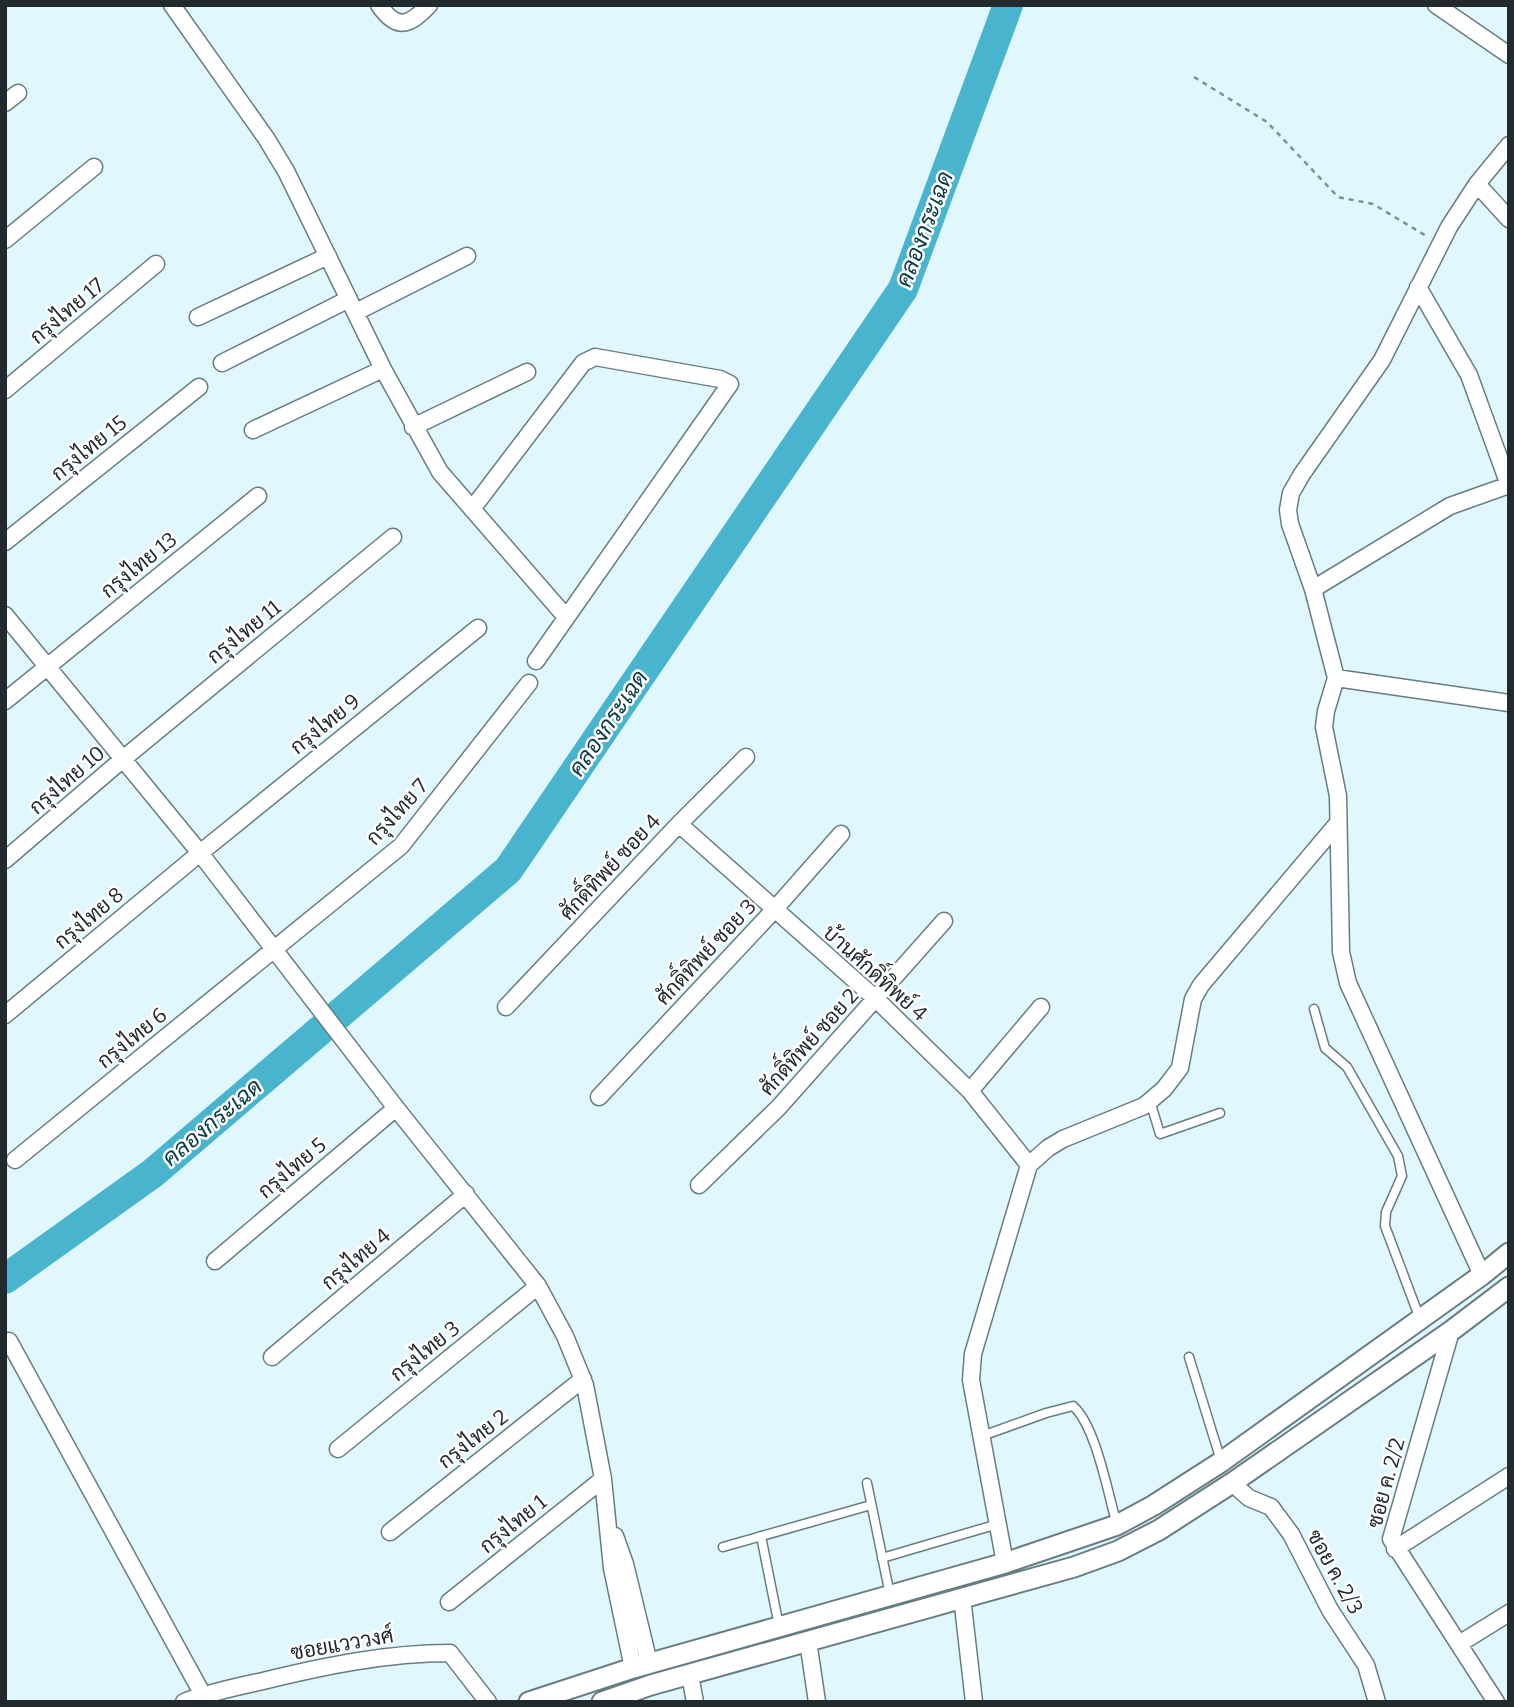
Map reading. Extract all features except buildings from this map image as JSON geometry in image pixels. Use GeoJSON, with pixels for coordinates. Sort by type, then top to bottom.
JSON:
{"type":"FeatureCollection","features":[{"type":"Feature","properties":{"kind":"street"},"geometry":{"type":"LineString","coordinates":[[172,5],[266,138],[286,171],[383,369],[440,472],[566,617]]}},
{"type":"Feature","properties":{"kind":"street"},"geometry":{"type":"LineString","coordinates":[[379,5],[389,19],[401,24],[415,19],[429,5]]}},
{"type":"Feature","properties":{"kind":"street"},"geometry":{"type":"LineString","coordinates":[[1436,5],[1509,55]]}},
{"type":"Feature","properties":{"kind":"street"},"geometry":{"type":"LineString","coordinates":[[1482,1275],[1348,983],[1341,952],[1338,796],[1324,727],[1336,678],[1313,589],[1290,524],[1288,510],[1302,474],[1382,359],[1440,243],[1477,184],[1509,145]]}},
{"type":"Feature","properties":{"kind":"street"},"geometry":{"type":"LineString","coordinates":[[5,240],[94,167]]}},
{"type":"Feature","properties":{"kind":"street"},"geometry":{"type":"LineString","coordinates":[[1477,184],[1509,219]]}},
{"type":"Feature","properties":{"kind":"street"},"geometry":{"type":"LineString","coordinates":[[198,317],[328,256]]}},
{"type":"Feature","properties":{"kind":"street"},"geometry":{"type":"LineString","coordinates":[[222,363],[467,257]]}},
{"type":"Feature","properties":{"kind":"street","name":"กรุงไทย 17"},"geometry":{"type":"LineString","coordinates":[[5,390],[156,264]]}},
{"type":"Feature","properties":{"kind":"street"},"geometry":{"type":"LineString","coordinates":[[1313,589],[1450,506],[1509,485],[1469,375],[1418,286]]}},
{"type":"Feature","properties":{"kind":"street"},"geometry":{"type":"LineString","coordinates":[[472,509],[583,363],[595,357],[730,384],[536,661]]}},
{"type":"Feature","properties":{"kind":"street"},"geometry":{"type":"LineString","coordinates":[[253,430],[383,369]]}},
{"type":"Feature","properties":{"kind":"street"},"geometry":{"type":"LineString","coordinates":[[413,427],[527,372]]}},
{"type":"Feature","properties":{"kind":"street","name":"กรุงไทย 15"},"geometry":{"type":"LineString","coordinates":[[5,542],[199,387]]}},
{"type":"Feature","properties":{"kind":"street","name":"กรุงไทย 13"},"geometry":{"type":"LineString","coordinates":[[5,701],[258,496]]}},
{"type":"Feature","properties":{"kind":"street","name":"กรุงไทย 11"},"geometry":{"type":"LineString","coordinates":[[123,759],[393,537]]}},
{"type":"Feature","properties":{"kind":"street"},"geometry":{"type":"LineString","coordinates":[[5,615],[200,853],[396,1108],[538,1286],[565,1336],[583,1379],[603,1479],[611,1568],[641,1666]]}},
{"type":"Feature","properties":{"kind":"street","name":"กรุงไทย 9"},"geometry":{"type":"LineString","coordinates":[[200,853],[478,628]]}},
{"type":"Feature","properties":{"kind":"street"},"geometry":{"type":"LineString","coordinates":[[1336,678],[1509,703]]}},
{"type":"Feature","properties":{"kind":"street","name":"กรุงไทย 7"},"geometry":{"type":"LineString","coordinates":[[275,948],[401,846],[530,683]]}},
{"type":"Feature","properties":{"kind":"street","name":"ศักดิ์ทิพย์ ซอย 4"},"geometry":{"type":"LineString","coordinates":[[506,1007],[746,757]]}},
{"type":"Feature","properties":{"kind":"street","name":"กรุงไทย 10"},"geometry":{"type":"LineString","coordinates":[[5,860],[123,759]]}},
{"type":"Feature","properties":{"kind":"street","name":"บ้านศักดิ์ทิพย์ 4"},"geometry":{"type":"LineString","coordinates":[[679,824],[876,999],[970,1091],[1029,1164]]}},
{"type":"Feature","properties":{"kind":"street"},"geometry":{"type":"LineString","coordinates":[[1005,1563],[971,1380],[974,1354],[1029,1164],[1063,1139],[1144,1106],[1164,1089],[1180,1068],[1193,999],[1202,985],[1338,824]]}},
{"type":"Feature","properties":{"kind":"street","name":"ศักดิ์ทิพย์ ซอย 3"},"geometry":{"type":"LineString","coordinates":[[600,1097],[841,834]]}},
{"type":"Feature","properties":{"kind":"street","name":"กรุงไทย 8"},"geometry":{"type":"LineString","coordinates":[[5,1016],[200,853]]}},
{"type":"Feature","properties":{"kind":"street","name":"ศักดิ์ทิพย์ ซอย 2"},"geometry":{"type":"LineString","coordinates":[[699,1185],[779,1107],[944,921]]}},
{"type":"Feature","properties":{"kind":"street","name":"กรุงไทย 6"},"geometry":{"type":"LineString","coordinates":[[15,1160],[275,948]]}},
{"type":"Feature","properties":{"kind":"street"},"geometry":{"type":"LineString","coordinates":[[970,1091],[1041,1007]]}},
{"type":"Feature","properties":{"kind":"street","name":"กรุงไทย 5"},"geometry":{"type":"LineString","coordinates":[[215,1261],[396,1108]]}},
{"type":"Feature","properties":{"kind":"street","name":"กรุงไทย 4"},"geometry":{"type":"LineString","coordinates":[[272,1357],[466,1194]]}},
{"type":"Feature","properties":{"kind":"street"},"geometry":{"type":"LineString","coordinates":[[530,1702],[641,1666],[1005,1563],[1117,1525],[1153,1506],[1221,1462],[1509,1253]]}},
{"type":"Feature","properties":{"kind":"street","name":"กรุงไทย 3"},"geometry":{"type":"LineString","coordinates":[[338,1449],[538,1286]]}},
{"type":"Feature","properties":{"kind":"street"},"geometry":{"type":"LineString","coordinates":[[602,1702],[1074,1567],[1118,1550],[1159,1531],[1232,1483],[1451,1331],[1509,1287]]}},
{"type":"Feature","properties":{"kind":"street","name":"ซอย ค. 2/2"},"geometry":{"type":"LineString","coordinates":[[1451,1331],[1391,1539],[1496,1702]]}},
{"type":"Feature","properties":{"kind":"street"},"geometry":{"type":"LineString","coordinates":[[9,1341],[203,1695]]}},
{"type":"Feature","properties":{"kind":"street"},"geometry":{"type":"LineString","coordinates":[[1374,1352],[1390,1373]]}},
{"type":"Feature","properties":{"kind":"street","name":"กรุงไทย 2"},"geometry":{"type":"LineString","coordinates":[[390,1532],[583,1379]]}},
{"type":"Feature","properties":{"kind":"street"},"geometry":{"type":"LineString","coordinates":[[1395,1549],[1509,1476]]}},
{"type":"Feature","properties":{"kind":"street","name":"กรุงไทย 1"},"geometry":{"type":"LineString","coordinates":[[449,1602],[603,1479]]}},
{"type":"Feature","properties":{"kind":"street","name":"ซอย ค. 2/3"},"geometry":{"type":"LineString","coordinates":[[1232,1483],[1249,1498],[1271,1507],[1291,1534],[1330,1610],[1366,1665],[1377,1702]]}},
{"type":"Feature","properties":{"kind":"street"},"geometry":{"type":"LineString","coordinates":[[962,1597],[974,1702]]}},
{"type":"Feature","properties":{"kind":"street"},"geometry":{"type":"LineString","coordinates":[[1460,1644],[1509,1613]]}},
{"type":"Feature","properties":{"kind":"street"},"geometry":{"type":"LineString","coordinates":[[808,1641],[815,1701]]}},
{"type":"Feature","properties":{"kind":"street","name":"ซอยแวววงศ์"},"geometry":{"type":"LineString","coordinates":[[184,1702],[203,1695],[302,1672],[408,1653],[450,1653],[488,1702]]}},
{"type":"Feature","properties":{"kind":"street"},"geometry":{"type":"LineString","coordinates":[[690,1675],[695,1702]]}},
{"type":"Feature","properties":{"kind":"lane"},"geometry":{"type":"LineString","coordinates":[[1314,1009],[1325,1048],[1348,1067],[1398,1156],[1402,1176],[1387,1212],[1385,1226],[1420,1319]]}},
{"type":"Feature","properties":{"kind":"lane"},"geometry":{"type":"LineString","coordinates":[[1150,1101],[1160,1134],[1220,1114]]}},
{"type":"Feature","properties":{"kind":"lane"},"geometry":{"type":"LineString","coordinates":[[1189,1357],[1221,1462]]}},
{"type":"Feature","properties":{"kind":"lane"},"geometry":{"type":"LineString","coordinates":[[982,1436],[1045,1413],[1073,1406],[1083,1414],[1092,1437],[1117,1525]]}},
{"type":"Feature","properties":{"kind":"lane"},"geometry":{"type":"LineString","coordinates":[[867,1483],[890,1595]]}},
{"type":"Feature","properties":{"kind":"lane"},"geometry":{"type":"LineString","coordinates":[[723,1547],[871,1505]]}},
{"type":"Feature","properties":{"kind":"lane"},"geometry":{"type":"LineString","coordinates":[[882,1558],[998,1524]]}},
{"type":"Feature","properties":{"kind":"lane"},"geometry":{"type":"LineString","coordinates":[[761,1536],[779,1626]]}},
{"type":"Feature","properties":{"kind":"path"},"geometry":{"type":"LineString","coordinates":[[1195,77],[1267,122],[1338,197],[1373,204],[1440,243]]}},
{"type":"Feature","properties":{"kind":"waterway","name":"คลองกระเฉด"},"geometry":{"type":"LineString","coordinates":[[5,1279],[153,1173],[508,870],[903,289],[1008,5]]}}]}
